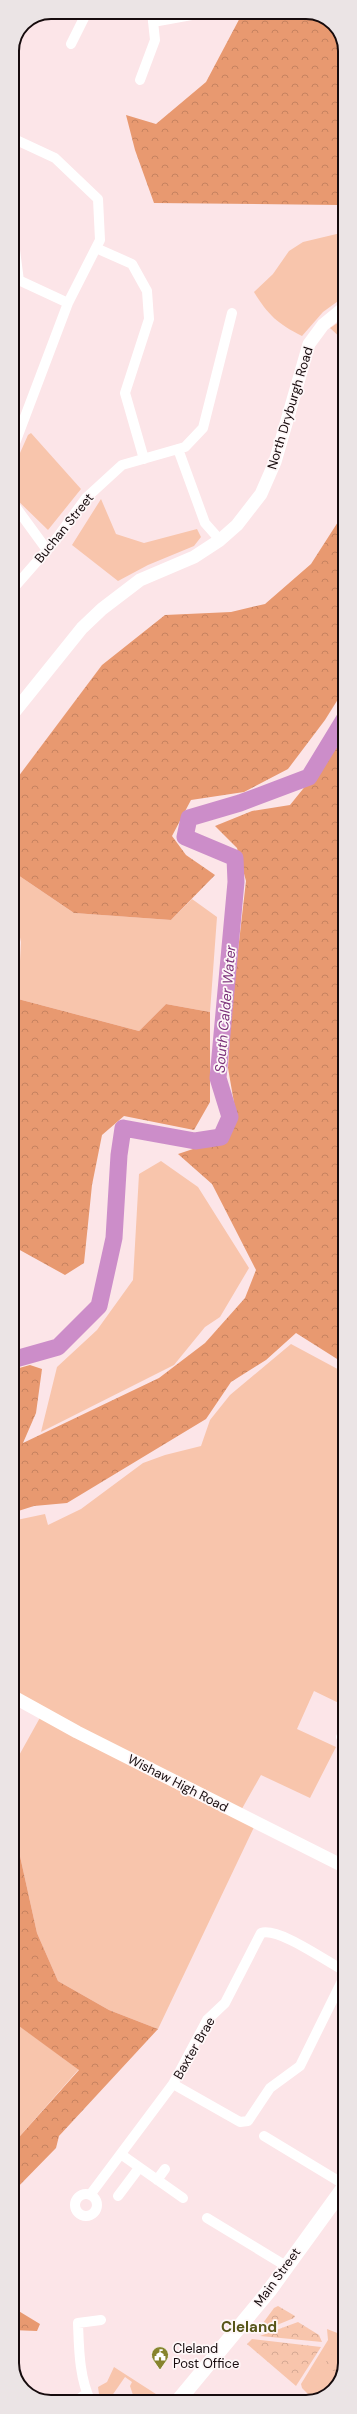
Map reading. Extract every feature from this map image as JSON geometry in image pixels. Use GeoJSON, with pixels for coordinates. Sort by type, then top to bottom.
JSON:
{"type":"FeatureCollection","features":[{"type":"Feature","properties":{"kind":"main road","name":"Main Street"},"geometry":{"type":"LineString","coordinates":[[183,2395],[234,2334],[338,2195]]}},
{"type":"Feature","properties":{"kind":"street"},"geometry":{"type":"LineString","coordinates":[[71,44],[84,19]]}},
{"type":"Feature","properties":{"kind":"street"},"geometry":{"type":"LineString","coordinates":[[140,80],[155,40],[152,19]]}},
{"type":"Feature","properties":{"kind":"street"},"geometry":{"type":"LineString","coordinates":[[19,141],[55,158],[98,199],[100,240],[68,302],[19,432]]}},
{"type":"Feature","properties":{"kind":"street"},"geometry":{"type":"LineString","coordinates":[[96,248],[132,264],[147,291],[149,319],[125,394],[144,459]]}},
{"type":"Feature","properties":{"kind":"street"},"geometry":{"type":"LineString","coordinates":[[19,280],[68,302]]}},
{"type":"Feature","properties":{"kind":"street","name":"North Dryburgh Road"},"geometry":{"type":"LineString","coordinates":[[19,706],[82,628],[102,608],[140,580],[194,557],[220,540],[237,525],[261,494],[275,462],[309,344],[323,324],[338,312]]}},
{"type":"Feature","properties":{"kind":"street","name":"Buchan Street"},"geometry":{"type":"LineString","coordinates":[[19,582],[48,550],[86,498],[122,465],[185,447],[203,428],[232,313]]}},
{"type":"Feature","properties":{"kind":"street"},"geometry":{"type":"LineString","coordinates":[[178,449],[205,523],[220,540]]}},
{"type":"Feature","properties":{"kind":"street"},"geometry":{"type":"LineString","coordinates":[[19,511],[48,550]]}},
{"type":"Feature","properties":{"kind":"street","name":"Wishaw High Road"},"geometry":{"type":"LineString","coordinates":[[19,1700],[77,1732],[338,1862]]}},
{"type":"Feature","properties":{"kind":"street","name":"Baxter Brae"},"geometry":{"type":"LineString","coordinates":[[90,2195],[122,2155],[173,2084],[207,2020],[225,2003],[261,1932],[271,1932],[318,1954],[338,1967]]}},
{"type":"Feature","properties":{"kind":"street"},"geometry":{"type":"LineString","coordinates":[[173,2084],[206,2104],[243,2122],[250,2119],[270,2088],[300,2066],[338,1990]]}},
{"type":"Feature","properties":{"kind":"street"},"geometry":{"type":"LineString","coordinates":[[264,2136],[338,2182]]}},
{"type":"Feature","properties":{"kind":"street"},"geometry":{"type":"LineString","coordinates":[[122,2155],[182,2198]]}},
{"type":"Feature","properties":{"kind":"street"},"geometry":{"type":"LineString","coordinates":[[118,2196],[139,2168]]}},
{"type":"Feature","properties":{"kind":"street"},"geometry":{"type":"LineString","coordinates":[[157,2180],[165,2169]]}},
{"type":"Feature","properties":{"kind":"street"},"geometry":{"type":"LineString","coordinates":[[207,2218],[286,2266]]}},
{"type":"Feature","properties":{"kind":"street"},"geometry":{"type":"LineString","coordinates":[[88,2395],[80,2355],[78,2323],[101,2320]]}},
{"type":"Feature","properties":{"kind":"green space"},"geometry":{"type":"Polygon","coordinates":[[[239,19],[308,19],[320,22],[329,28],[335,37],[338,47],[338,205],[154,203],[135,150],[126,115],[156,124],[206,82],[239,19]]]}},
{"type":"Feature","properties":{"kind":"green space"},"geometry":{"type":"Polygon","coordinates":[[[338,234],[338,301],[323,312],[302,336],[274,318],[264,307],[254,292],[273,274],[289,251],[303,242],[338,234]]]}},
{"type":"Feature","properties":{"kind":"green space"},"geometry":{"type":"Polygon","coordinates":[[[338,323],[338,335],[330,328],[338,323]]]}},
{"type":"Feature","properties":{"kind":"green space"},"geometry":{"type":"Polygon","coordinates":[[[31,433],[81,489],[48,530],[19,502],[19,455],[28,435],[31,433]]]}},
{"type":"Feature","properties":{"kind":"green space"},"geometry":{"type":"Polygon","coordinates":[[[101,499],[116,534],[144,543],[197,529],[201,537],[194,546],[148,565],[118,581],[72,545],[101,499]]]}},
{"type":"Feature","properties":{"kind":"green space"},"geometry":{"type":"Polygon","coordinates":[[[338,522],[338,699],[325,720],[288,769],[244,792],[191,800],[172,836],[186,855],[215,875],[171,920],[74,913],[19,876],[19,776],[102,665],[165,615],[231,612],[265,604],[311,564],[338,522]]]}},
{"type":"Feature","properties":{"kind":"green space"},"geometry":{"type":"Polygon","coordinates":[[[338,746],[338,1360],[296,1333],[266,1360],[231,1382],[206,1419],[67,1503],[34,1506],[19,1511],[19,1368],[30,1365],[42,1369],[36,1413],[23,1443],[159,1378],[205,1343],[245,1298],[256,1270],[212,1184],[178,1154],[226,1138],[237,1120],[228,1068],[232,1003],[246,881],[237,848],[215,826],[252,811],[290,805],[338,746]]]}},
{"type":"Feature","properties":{"kind":"green space"},"geometry":{"type":"Polygon","coordinates":[[[19,876],[74,913],[171,920],[192,899],[217,917],[210,1012],[166,1004],[139,1031],[19,999],[21,942],[19,933],[19,876]]]}},
{"type":"Feature","properties":{"kind":"green space"},"geometry":{"type":"Polygon","coordinates":[[[19,999],[139,1031],[166,1004],[210,1012],[210,1102],[194,1130],[124,1116],[102,1135],[92,1185],[84,1263],[65,1275],[19,1250],[19,999]]]}},
{"type":"Feature","properties":{"kind":"green space"},"geometry":{"type":"Polygon","coordinates":[[[161,1161],[198,1187],[249,1268],[220,1317],[205,1327],[174,1365],[41,1432],[57,1367],[97,1330],[133,1280],[139,1174],[161,1161]]]}},
{"type":"Feature","properties":{"kind":"green space"},"geometry":{"type":"Polygon","coordinates":[[[291,1344],[338,1369],[338,1703],[314,1691],[297,1729],[336,1747],[310,1798],[261,1775],[239,1814],[256,1823],[158,2029],[109,2010],[58,1981],[37,1933],[19,1852],[19,1755],[42,1714],[19,1701],[19,1520],[45,1514],[48,1525],[81,1509],[143,1463],[165,1455],[201,1446],[210,1420],[230,1395],[291,1344]]]}},
{"type":"Feature","properties":{"kind":"green space"},"geometry":{"type":"Polygon","coordinates":[[[19,1852],[37,1933],[58,1981],[109,2010],[158,2029],[59,2136],[56,2148],[19,2186],[19,2137],[79,2070],[19,2026],[19,1852]]]}},
{"type":"Feature","properties":{"kind":"green space"},"geometry":{"type":"Polygon","coordinates":[[[19,2026],[79,2069],[19,2137],[19,2026]]]}},
{"type":"Feature","properties":{"kind":"green space"},"geometry":{"type":"Polygon","coordinates":[[[278,2306],[295,2316],[294,2318],[255,2334],[274,2308],[278,2306]]]}},
{"type":"Feature","properties":{"kind":"green space"},"geometry":{"type":"Polygon","coordinates":[[[19,2311],[40,2324],[37,2331],[19,2330],[19,2311]]]}},
{"type":"Feature","properties":{"kind":"green space"},"geometry":{"type":"Polygon","coordinates":[[[298,2322],[319,2335],[322,2342],[260,2336],[298,2322]]]}},
{"type":"Feature","properties":{"kind":"green space"},"geometry":{"type":"Polygon","coordinates":[[[327,2329],[338,2333],[338,2367],[334,2379],[320,2392],[309,2395],[302,2388],[301,2384],[328,2340],[327,2329]]]}},
{"type":"Feature","properties":{"kind":"green space"},"geometry":{"type":"Polygon","coordinates":[[[252,2339],[321,2347],[296,2386],[247,2344],[252,2339]]]}},
{"type":"Feature","properties":{"kind":"green space"},"geometry":{"type":"Polygon","coordinates":[[[330,2354],[338,2358],[336,2372],[324,2366],[330,2354]]]}},
{"type":"Feature","properties":{"kind":"green space"},"geometry":{"type":"Polygon","coordinates":[[[114,2367],[157,2395],[133,2395],[130,2386],[132,2382],[125,2377],[112,2395],[100,2395],[98,2387],[107,2382],[114,2367]]]}},
{"type":"Feature","properties":{"kind":"waterway","name":"South Calder Water"},"geometry":{"type":"LineString","coordinates":[[19,1358],[58,1347],[99,1306],[114,1238],[119,1155],[123,1128],[195,1141],[221,1137],[230,1117],[218,1078],[236,882],[235,858],[185,837],[189,818],[240,803],[309,777],[338,729]]}},
{"type":"Feature","properties":{"kind":"place","name":"Cleland Post Office"},"geometry":{"type":"Point","coordinates":[160,2370]}},
{"type":"Feature","properties":{"kind":"district","name":"Cleland"},"geometry":{"type":"Point","coordinates":[249,2327]}}]}
